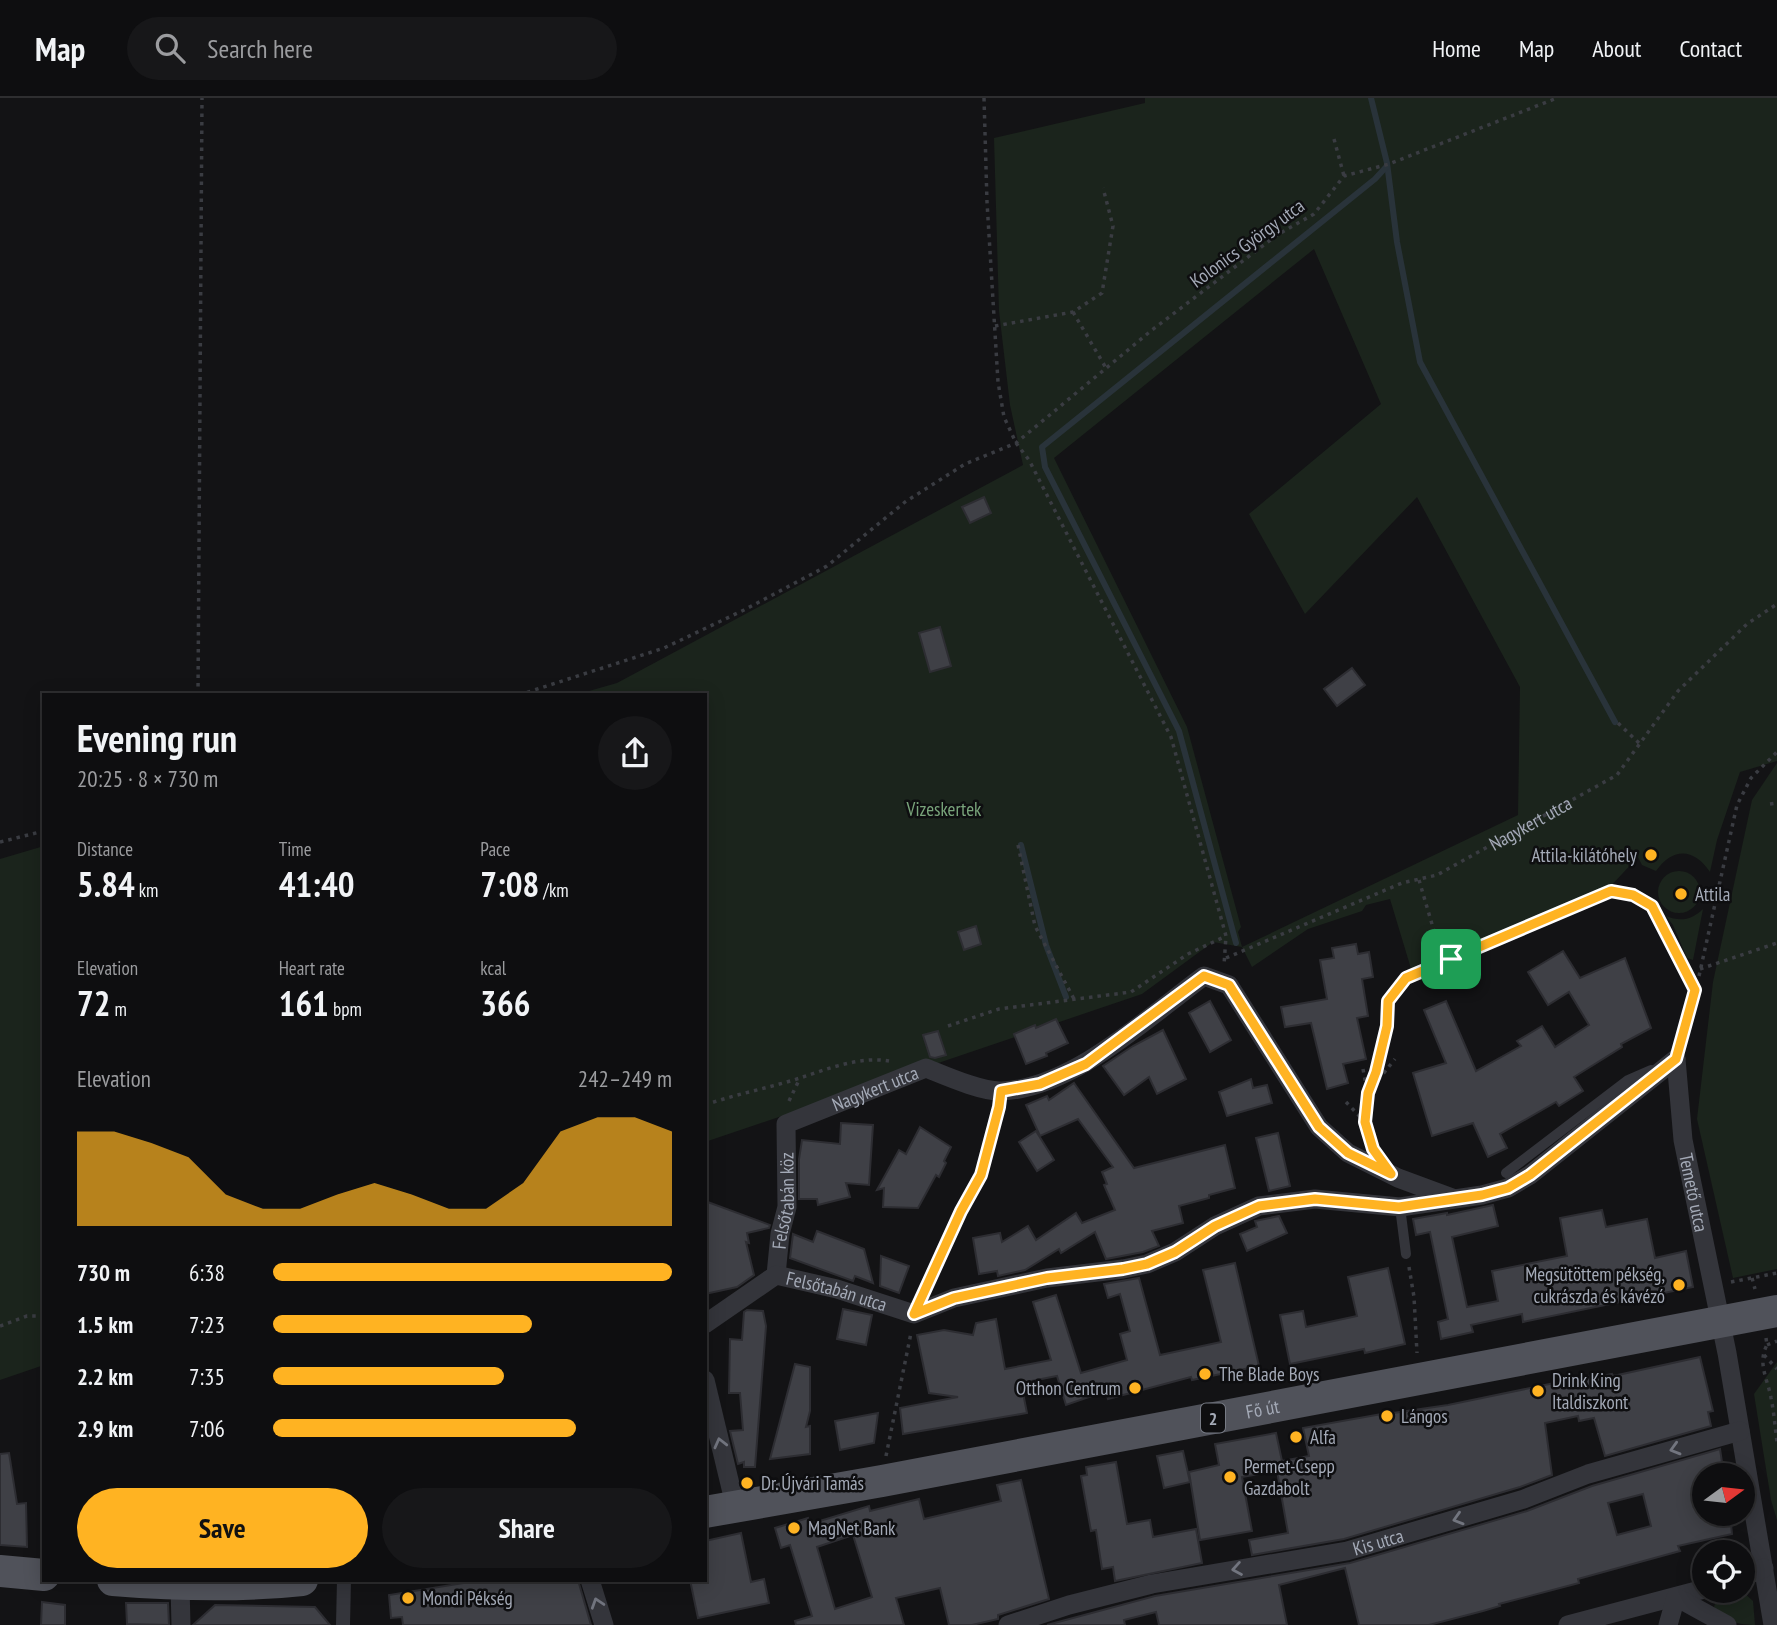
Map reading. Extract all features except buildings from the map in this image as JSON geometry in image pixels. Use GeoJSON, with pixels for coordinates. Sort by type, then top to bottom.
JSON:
{"type":"FeatureCollection","features":[{"type":"Feature","properties":{"kind":"main road","name":"Fő út"},"geometry":{"type":"LineString","coordinates":[[720,1509],[1721,1323],[1771,1322]]}},
{"type":"Feature","properties":{"kind":"main road"},"geometry":{"type":"LineString","coordinates":[[0,1571],[42,1575]]}},
{"type":"Feature","properties":{"kind":"main road"},"geometry":{"type":"LineString","coordinates":[[135,1582],[180,1586],[283,1582]]}},
{"type":"Feature","properties":{"kind":"street","name":"Nagykert utca"},"geometry":{"type":"LineString","coordinates":[[786,1124],[926,1068],[957,1081],[1001,1091],[1040,1084],[1086,1064],[1204,976],[1229,985],[1319,1127],[1348,1153],[1391,1174]]}},
{"type":"Feature","properties":{"kind":"street"},"geometry":{"type":"LineString","coordinates":[[914,1314],[954,1298],[1047,1278],[1147,1264],[1175,1252],[1215,1226],[1259,1206],[1315,1199],[1399,1207],[1456,1200],[1508,1188],[1530,1175],[1676,1059]]}},
{"type":"Feature","properties":{"kind":"street","name":"Temető utca"},"geometry":{"type":"LineString","coordinates":[[1676,1059],[1683,1139],[1714,1285],[1773,1625]]}},
{"type":"Feature","properties":{"kind":"street","name":"Felsőtabán köz"},"geometry":{"type":"LineString","coordinates":[[776,1275],[780,1234],[787,1207],[786,1124]]}},
{"type":"Feature","properties":{"kind":"street"},"geometry":{"type":"LineString","coordinates":[[1391,1174],[1456,1200]]}},
{"type":"Feature","properties":{"kind":"street","name":"Felsőtabán utca"},"geometry":{"type":"LineString","coordinates":[[707,1323],[776,1275],[837,1289],[914,1314]]}},
{"type":"Feature","properties":{"kind":"street"},"geometry":{"type":"LineString","coordinates":[[707,1397],[720,1509]]}},
{"type":"Feature","properties":{"kind":"street","name":"Kis utca"},"geometry":{"type":"LineString","coordinates":[[1008,1625],[1069,1605],[1152,1584],[1347,1551],[1524,1499],[1588,1474],[1740,1431]]}},
{"type":"Feature","properties":{"kind":"street"},"geometry":{"type":"LineString","coordinates":[[1755,1572],[1764,1568]]}},
{"type":"Feature","properties":{"kind":"street"},"geometry":{"type":"LineString","coordinates":[[343,1625],[344,1582]]}},
{"type":"Feature","properties":{"kind":"street"},"geometry":{"type":"LineString","coordinates":[[591,1582],[604,1625]]}},
{"type":"Feature","properties":{"kind":"street"},"geometry":{"type":"LineString","coordinates":[[180,1586],[181,1625]]}},
{"type":"Feature","properties":{"kind":"street"},"geometry":{"type":"LineString","coordinates":[[1568,1625],[1692,1592]]}},
{"type":"Feature","properties":{"kind":"street"},"geometry":{"type":"LineString","coordinates":[[1668,1625],[1676,1597]]}},
{"type":"Feature","properties":{"kind":"street"},"geometry":{"type":"LineString","coordinates":[[1676,1597],[1727,1625]]}},
{"type":"Feature","properties":{"kind":"lane"},"geometry":{"type":"LineString","coordinates":[[1506,1172],[1628,1080],[1676,1059],[1695,990]]}},
{"type":"Feature","properties":{"kind":"lane"},"geometry":{"type":"LineString","coordinates":[[1399,1207],[1406,1254]]}},
{"type":"Feature","properties":{"kind":"lane"},"geometry":{"type":"LineString","coordinates":[[914,1314],[961,1211]]}},
{"type":"Feature","properties":{"kind":"path"},"geometry":{"type":"LineString","coordinates":[[198,693],[202,98]]}},
{"type":"Feature","properties":{"kind":"path"},"geometry":{"type":"LineString","coordinates":[[948,1026],[999,1009],[1131,992],[1188,954],[1226,936],[1171,737],[1029,460],[1016,443],[1004,417],[998,382],[987,202],[984,98]]}},
{"type":"Feature","properties":{"kind":"path"},"geometry":{"type":"LineString","coordinates":[[1334,139],[1344,176],[1387,164],[1557,98]]}},
{"type":"Feature","properties":{"kind":"path","name":"Kolonics György utca"},"geometry":{"type":"LineString","coordinates":[[525,693],[664,648],[827,566],[905,502],[965,464],[1016,443],[1152,330],[1277,235],[1314,214],[1344,176]]}},
{"type":"Feature","properties":{"kind":"path"},"geometry":{"type":"LineString","coordinates":[[995,326],[1073,312],[1102,293],[1113,226],[1103,188]]}},
{"type":"Feature","properties":{"kind":"path"},"geometry":{"type":"LineString","coordinates":[[1073,312],[1106,368]]}},
{"type":"Feature","properties":{"kind":"path","name":"Nagykert utca"},"geometry":{"type":"LineString","coordinates":[[1226,936],[1226,958],[1402,883],[1437,875],[1617,775],[1678,691],[1747,624],[1777,604]]}},
{"type":"Feature","properties":{"kind":"path"},"geometry":{"type":"LineString","coordinates":[[1618,723],[1640,744]]}},
{"type":"Feature","properties":{"kind":"path"},"geometry":{"type":"LineString","coordinates":[[1695,990],[1737,805],[1751,778],[1777,752]]}},
{"type":"Feature","properties":{"kind":"path"},"geometry":{"type":"LineString","coordinates":[[1770,804],[1777,803]]}},
{"type":"Feature","properties":{"kind":"path"},"geometry":{"type":"LineString","coordinates":[[0,842],[42,832]]}},
{"type":"Feature","properties":{"kind":"path"},"geometry":{"type":"LineString","coordinates":[[1018,845],[1035,926],[1074,999]]}},
{"type":"Feature","properties":{"kind":"path"},"geometry":{"type":"LineString","coordinates":[[1419,880],[1434,931],[1451,959]]}},
{"type":"Feature","properties":{"kind":"path"},"geometry":{"type":"LineString","coordinates":[[1391,1174],[1373,1149],[1365,1122],[1368,1093],[1387,1026],[1388,1001],[1406,978],[1611,891],[1633,895],[1652,906],[1695,990]]}},
{"type":"Feature","properties":{"kind":"path"},"geometry":{"type":"LineString","coordinates":[[1700,969],[1777,943]]}},
{"type":"Feature","properties":{"kind":"path"},"geometry":{"type":"LineString","coordinates":[[707,1104],[838,1066],[878,1059],[926,1068]]}},
{"type":"Feature","properties":{"kind":"path"},"geometry":{"type":"LineString","coordinates":[[1368,1093],[1395,1059]]}},
{"type":"Feature","properties":{"kind":"path"},"geometry":{"type":"LineString","coordinates":[[1363,1069],[1368,1093]]}},
{"type":"Feature","properties":{"kind":"path"},"geometry":{"type":"LineString","coordinates":[[961,1211],[981,1175],[1001,1091]]}},
{"type":"Feature","properties":{"kind":"path"},"geometry":{"type":"LineString","coordinates":[[1346,1102],[1365,1122]]}},
{"type":"Feature","properties":{"kind":"path"},"geometry":{"type":"LineString","coordinates":[[1406,1254],[1414,1297],[1418,1358]]}},
{"type":"Feature","properties":{"kind":"path"},"geometry":{"type":"LineString","coordinates":[[1714,1285],[1777,1273]]}},
{"type":"Feature","properties":{"kind":"path"},"geometry":{"type":"LineString","coordinates":[[1752,1278],[1771,1322],[1763,1353],[1764,1380],[1771,1395],[1777,1440]]}},
{"type":"Feature","properties":{"kind":"path"},"geometry":{"type":"LineString","coordinates":[[882,1481],[914,1314]]}},
{"type":"Feature","properties":{"kind":"path"},"geometry":{"type":"LineString","coordinates":[[0,1326],[27,1316],[42,1316]]}},
{"type":"Feature","properties":{"kind":"path"},"geometry":{"type":"LineString","coordinates":[[1767,1345],[1771,1322]]}},
{"type":"Feature","properties":{"kind":"path"},"geometry":{"type":"LineString","coordinates":[[1763,1353],[1777,1370]]}},
{"type":"Feature","properties":{"kind":"green space","name":"Vizeskertek"},"geometry":{"type":"Polygon","coordinates":[[[1145,98],[1777,98],[1777,761],[1740,772],[1717,840],[1710,872],[1697,858],[1690,855],[1676,854],[1656,871],[1642,865],[1638,857],[1607,890],[1412,972],[1390,899],[1366,905],[1362,911],[1308,929],[1252,967],[1242,947],[1213,942],[1142,994],[707,1141],[707,693],[582,693],[617,683],[1023,465],[1010,405],[999,311],[994,138],[1145,103],[1145,98]],[[1314,249],[1054,458],[1187,727],[1241,927],[1238,932],[1242,947],[1518,815],[1520,687],[1417,497],[1305,614],[1249,514],[1381,404],[1314,249]]]}},
{"type":"Feature","properties":{"kind":"green space"},"geometry":{"type":"Polygon","coordinates":[[[1777,763],[1777,1269],[1733,1278],[1697,1119],[1713,982],[1752,800],[1777,763]]]}},
{"type":"Feature","properties":{"kind":"green space"},"geometry":{"type":"Polygon","coordinates":[[[42,847],[42,1366],[0,1380],[0,859],[42,847]]]}},
{"type":"Feature","properties":{"kind":"green space"},"geometry":{"type":"Polygon","coordinates":[[[1679,871],[1694,877],[1700,892],[1694,907],[1679,913],[1664,907],[1658,892],[1664,877],[1679,871]]]}},
{"type":"Feature","properties":{"kind":"green space"},"geometry":{"type":"Polygon","coordinates":[[[1703,909],[1693,960],[1687,958],[1673,925],[1666,916],[1686,919],[1703,909]]]}},
{"type":"Feature","properties":{"kind":"green space"},"geometry":{"type":"Polygon","coordinates":[[[1777,1362],[1777,1520],[1771,1500],[1754,1394],[1777,1362]]]}},
{"type":"Feature","properties":{"kind":"green space"},"geometry":{"type":"Polygon","coordinates":[[[1715,1603],[1753,1603],[1755,1625],[1732,1621],[1722,1616],[1714,1607],[1715,1603]]]}},
{"type":"Feature","properties":{"kind":"waterway"},"geometry":{"type":"LineString","coordinates":[[1371,98],[1387,163],[1397,242],[1420,362],[1615,722]]}},
{"type":"Feature","properties":{"kind":"waterway"},"geometry":{"type":"LineString","coordinates":[[1236,943],[1179,731],[1045,467],[1042,447],[1375,179],[1387,166]]}},
{"type":"Feature","properties":{"kind":"waterway"},"geometry":{"type":"LineString","coordinates":[[1021,845],[1046,945],[1066,997]]}},
{"type":"Feature","properties":{"kind":"place","name":"Attila-kilátóhely"},"geometry":{"type":"Point","coordinates":[1651,855]}},
{"type":"Feature","properties":{"kind":"place","name":"Attila"},"geometry":{"type":"Point","coordinates":[1681,894]}},
{"type":"Feature","properties":{"kind":"place","name":"Megsütöttem pékség, cukrászda és kávézó"},"geometry":{"type":"Point","coordinates":[1679,1285]}},
{"type":"Feature","properties":{"kind":"place","name":"The Blade Boys"},"geometry":{"type":"Point","coordinates":[1205,1374]}},
{"type":"Feature","properties":{"kind":"place","name":"Otthon Centrum"},"geometry":{"type":"Point","coordinates":[1135,1388]}},
{"type":"Feature","properties":{"kind":"place","name":"Drink King Italdiszkont"},"geometry":{"type":"Point","coordinates":[1538,1391]}},
{"type":"Feature","properties":{"kind":"place","name":"Lángos"},"geometry":{"type":"Point","coordinates":[1387,1416]}},
{"type":"Feature","properties":{"kind":"place","name":"Alfa"},"geometry":{"type":"Point","coordinates":[1296,1437]}},
{"type":"Feature","properties":{"kind":"place","name":"Permet-Csepp Gazdabolt"},"geometry":{"type":"Point","coordinates":[1230,1477]}},
{"type":"Feature","properties":{"kind":"place","name":"Dr. Újvári Tamás"},"geometry":{"type":"Point","coordinates":[747,1483]}},
{"type":"Feature","properties":{"kind":"place","name":"MagNet Bank"},"geometry":{"type":"Point","coordinates":[794,1528]}},
{"type":"Feature","properties":{"kind":"place","name":"Mondi Pékség"},"geometry":{"type":"Point","coordinates":[408,1598]}},
{"type":"Feature","properties":{"kind":"route"},"geometry":{"type":"LineString","coordinates":[[1611,891],[1633,895],[1652,906],[1695,990],[1676,1059],[1530,1175],[1508,1188],[1456,1200],[1399,1207],[1315,1199],[1259,1206],[1215,1226],[1175,1252],[1147,1264],[1047,1278],[954,1298],[914,1314],[961,1211],[981,1175],[1001,1091],[1040,1084],[1086,1064],[1204,976],[1229,985],[1319,1127],[1348,1153],[1391,1174],[1373,1149],[1365,1122],[1368,1093],[1387,1026],[1388,1001],[1406,978],[1451,959],[1611,891]]}}]}
